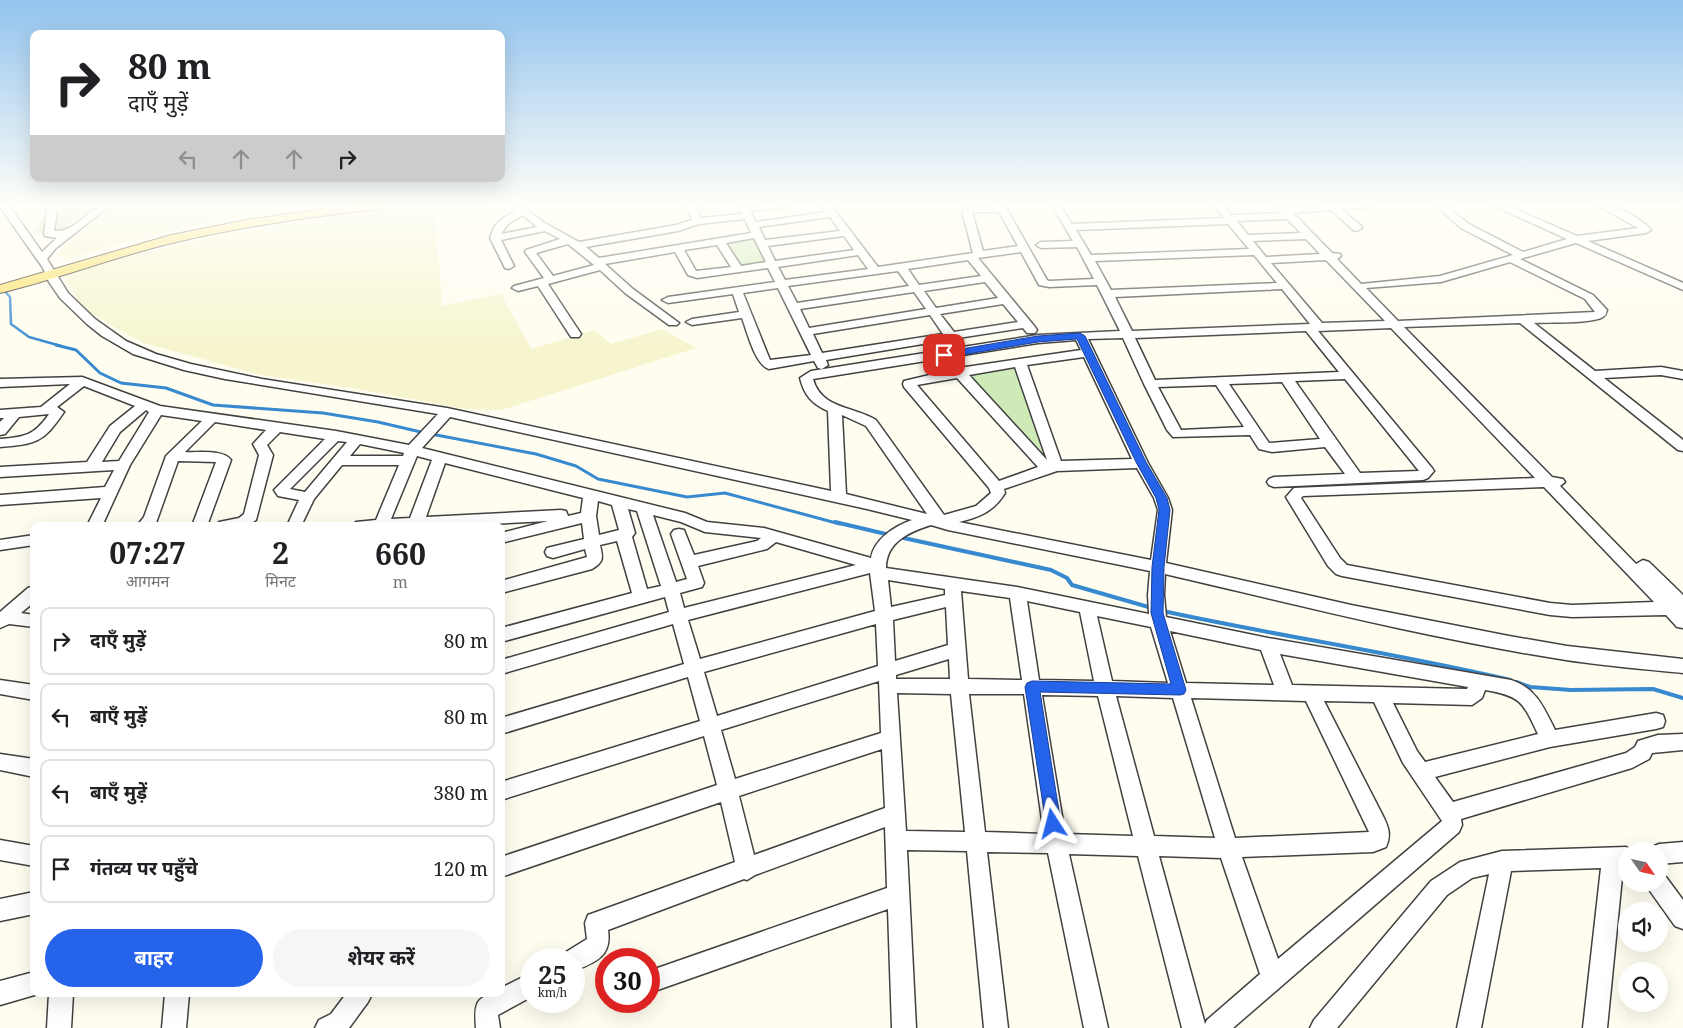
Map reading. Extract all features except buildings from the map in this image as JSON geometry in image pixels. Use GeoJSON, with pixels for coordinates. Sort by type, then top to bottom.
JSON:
{"type":"FeatureCollection","features":[{"type":"Feature","properties":{"kind":"main road"},"geometry":{"type":"LineString","coordinates":[[0,282],[107,252]]}},
{"type":"Feature","properties":{"kind":"main road"},"geometry":{"type":"LineString","coordinates":[[0,289],[43,270],[120,252]]}},
{"type":"Feature","properties":{"kind":"street"},"geometry":{"type":"LineString","coordinates":[[32,252],[43,270],[76,310],[113,338],[150,356],[252,381],[396,402],[444,416],[839,498],[1500,642],[1567,653],[1683,666]]}},
{"type":"Feature","properties":{"kind":"street"},"geometry":{"type":"LineString","coordinates":[[43,270],[55,252]]}},
{"type":"Feature","properties":{"kind":"street"},"geometry":{"type":"LineString","coordinates":[[500,252],[509,266]]}},
{"type":"Feature","properties":{"kind":"street"},"geometry":{"type":"LineString","coordinates":[[530,252],[575,334]]}},
{"type":"Feature","properties":{"kind":"street"},"geometry":{"type":"LineString","coordinates":[[584,252],[646,305],[673,323]]}},
{"type":"Feature","properties":{"kind":"street"},"geometry":{"type":"LineString","coordinates":[[518,288],[599,265],[660,252]]}},
{"type":"Feature","properties":{"kind":"street"},"geometry":{"type":"LineString","coordinates":[[680,252],[694,274],[860,252],[875,271]]}},
{"type":"Feature","properties":{"kind":"street"},"geometry":{"type":"LineString","coordinates":[[727,252],[737,268]]}},
{"type":"Feature","properties":{"kind":"street"},"geometry":{"type":"LineString","coordinates":[[766,252],[826,374]]}},
{"type":"Feature","properties":{"kind":"street"},"geometry":{"type":"LineString","coordinates":[[974,252],[987,278],[1038,339]]}},
{"type":"Feature","properties":{"kind":"street"},"geometry":{"type":"LineString","coordinates":[[668,300],[997,252]]}},
{"type":"Feature","properties":{"kind":"street"},"geometry":{"type":"LineString","coordinates":[[1027,252],[1042,281],[1046,284],[1102,282]]}},
{"type":"Feature","properties":{"kind":"street"},"geometry":{"type":"LineString","coordinates":[[1084,252],[1119,315],[1150,384],[1174,430],[1178,434],[1252,431]]}},
{"type":"Feature","properties":{"kind":"street"},"geometry":{"type":"LineString","coordinates":[[1257,252],[1286,286],[1349,375],[1427,471],[1423,474],[1274,482]]}},
{"type":"Feature","properties":{"kind":"street"},"geometry":{"type":"LineString","coordinates":[[1328,252],[1366,285],[1402,326]]}},
{"type":"Feature","properties":{"kind":"street"},"geometry":{"type":"LineString","coordinates":[[1329,252],[1553,482],[1679,608],[1683,622]]}},
{"type":"Feature","properties":{"kind":"street"},"geometry":{"type":"LineString","coordinates":[[1516,252],[1524,256]]}},
{"type":"Feature","properties":{"kind":"street"},"geometry":{"type":"LineString","coordinates":[[1366,285],[1435,280],[1538,252]]}},
{"type":"Feature","properties":{"kind":"street"},"geometry":{"type":"LineString","coordinates":[[1605,252],[1683,287]]}},
{"type":"Feature","properties":{"kind":"street"},"geometry":{"type":"LineString","coordinates":[[1087,258],[1333,256]]}},
{"type":"Feature","properties":{"kind":"street"},"geometry":{"type":"LineString","coordinates":[[938,521],[871,423],[861,416],[834,409],[814,398],[806,382],[808,376],[1038,339],[1128,334],[1591,318],[1600,314],[1602,310],[1589,297],[1511,259]]}},
{"type":"Feature","properties":{"kind":"street"},"geometry":{"type":"LineString","coordinates":[[901,267],[963,352]]}},
{"type":"Feature","properties":{"kind":"street"},"geometry":{"type":"LineString","coordinates":[[793,307],[987,278]]}},
{"type":"Feature","properties":{"kind":"street"},"geometry":{"type":"LineString","coordinates":[[1107,294],[1286,286]]}},
{"type":"Feature","properties":{"kind":"street"},"geometry":{"type":"LineString","coordinates":[[737,291],[767,364],[774,365],[1026,324]]}},
{"type":"Feature","properties":{"kind":"street"},"geometry":{"type":"LineString","coordinates":[[805,332],[1005,300]]}},
{"type":"Feature","properties":{"kind":"street"},"geometry":{"type":"LineString","coordinates":[[692,322],[746,314]]}},
{"type":"Feature","properties":{"kind":"street"},"geometry":{"type":"LineString","coordinates":[[1522,320],[1683,447]]}},
{"type":"Feature","properties":{"kind":"street"},"geometry":{"type":"LineString","coordinates":[[1080,336],[1141,462],[1161,498],[1165,510],[1156,595],[1158,617],[1228,848],[1273,978]]}},
{"type":"Feature","properties":{"kind":"street"},"geometry":{"type":"LineString","coordinates":[[904,1028],[884,614],[878,569],[880,553],[885,544],[905,528],[977,512],[994,501],[998,493],[996,487],[910,386],[913,382],[959,372],[1088,353]]}},
{"type":"Feature","properties":{"kind":"street"},"geometry":{"type":"LineString","coordinates":[[1020,362],[1051,467]]}},
{"type":"Feature","properties":{"kind":"street"},"geometry":{"type":"LineString","coordinates":[[1592,375],[1661,371],[1683,375]]}},
{"type":"Feature","properties":{"kind":"street"},"geometry":{"type":"LineString","coordinates":[[959,372],[1051,467]]}},
{"type":"Feature","properties":{"kind":"street"},"geometry":{"type":"LineString","coordinates":[[1150,384],[1349,375]]}},
{"type":"Feature","properties":{"kind":"street"},"geometry":{"type":"LineString","coordinates":[[1286,378],[1356,478]]}},
{"type":"Feature","properties":{"kind":"street"},"geometry":{"type":"LineString","coordinates":[[0,383],[82,381],[150,408],[336,435],[357,439],[409,455]]}},
{"type":"Feature","properties":{"kind":"street"},"geometry":{"type":"LineString","coordinates":[[44,411],[82,381]]}},
{"type":"Feature","properties":{"kind":"street"},"geometry":{"type":"LineString","coordinates":[[1220,381],[1252,431],[1262,444],[1268,448],[1329,442]]}},
{"type":"Feature","properties":{"kind":"street"},"geometry":{"type":"LineString","coordinates":[[97,522],[150,408]]}},
{"type":"Feature","properties":{"kind":"street"},"geometry":{"type":"LineString","coordinates":[[92,466],[115,429],[150,408]]}},
{"type":"Feature","properties":{"kind":"street"},"geometry":{"type":"LineString","coordinates":[[834,409],[839,498]]}},
{"type":"Feature","properties":{"kind":"street"},"geometry":{"type":"LineString","coordinates":[[0,414],[54,410],[57,412],[35,438],[28,441],[0,443]]}},
{"type":"Feature","properties":{"kind":"street"},"geometry":{"type":"LineString","coordinates":[[0,431],[16,412]]}},
{"type":"Feature","properties":{"kind":"street"},"geometry":{"type":"LineString","coordinates":[[382,522],[409,455],[444,416]]}},
{"type":"Feature","properties":{"kind":"street"},"geometry":{"type":"LineString","coordinates":[[148,522],[151,519],[173,456],[212,418]]}},
{"type":"Feature","properties":{"kind":"street"},"geometry":{"type":"LineString","coordinates":[[244,522],[251,516],[266,455],[260,444],[277,427]]}},
{"type":"Feature","properties":{"kind":"street"},"geometry":{"type":"LineString","coordinates":[[308,497],[283,494],[280,490],[336,435]]}},
{"type":"Feature","properties":{"kind":"street"},"geometry":{"type":"LineString","coordinates":[[296,522],[308,497],[357,439]]}},
{"type":"Feature","properties":{"kind":"street"},"geometry":{"type":"LineString","coordinates":[[339,461],[409,455],[440,458],[685,518],[705,527],[771,535],[953,592],[1017,594],[1087,608],[1158,617],[1268,645],[1511,688],[1523,693],[1550,739]]}},
{"type":"Feature","properties":{"kind":"street"},"geometry":{"type":"LineString","coordinates":[[173,456],[224,460],[201,522]]}},
{"type":"Feature","properties":{"kind":"street"},"geometry":{"type":"LineString","coordinates":[[417,522],[440,458]]}},
{"type":"Feature","properties":{"kind":"street"},"geometry":{"type":"LineString","coordinates":[[996,487],[1051,467],[1141,462]]}},
{"type":"Feature","properties":{"kind":"street"},"geometry":{"type":"LineString","coordinates":[[0,472],[123,465]]}},
{"type":"Feature","properties":{"kind":"street"},"geometry":{"type":"LineString","coordinates":[[1553,482],[1299,492],[1293,496],[1334,562],[1342,570],[1550,609],[1572,611],[1679,608]]}},
{"type":"Feature","properties":{"kind":"street"},"geometry":{"type":"LineString","coordinates":[[558,572],[553,552],[556,522],[563,487]]}},
{"type":"Feature","properties":{"kind":"street"},"geometry":{"type":"LineString","coordinates":[[0,500],[110,492]]}},
{"type":"Feature","properties":{"kind":"street"},"geometry":{"type":"LineString","coordinates":[[505,586],[591,563],[595,556],[588,516],[591,495]]}},
{"type":"Feature","properties":{"kind":"street"},"geometry":{"type":"LineString","coordinates":[[619,502],[624,534],[641,596]]}},
{"type":"Feature","properties":{"kind":"street"},"geometry":{"type":"LineString","coordinates":[[643,508],[672,590],[711,726],[747,870]]}},
{"type":"Feature","properties":{"kind":"street"},"geometry":{"type":"LineString","coordinates":[[505,537],[556,522],[588,516]]}},
{"type":"Feature","properties":{"kind":"street"},"geometry":{"type":"LineString","coordinates":[[505,523],[556,522]]}},
{"type":"Feature","properties":{"kind":"street"},"geometry":{"type":"LineString","coordinates":[[553,552],[624,534],[679,534],[705,527]]}},
{"type":"Feature","properties":{"kind":"street"},"geometry":{"type":"LineString","coordinates":[[505,634],[641,596],[696,583],[679,534]]}},
{"type":"Feature","properties":{"kind":"street"},"geometry":{"type":"LineString","coordinates":[[690,562],[762,545],[771,535]]}},
{"type":"Feature","properties":{"kind":"street"},"geometry":{"type":"LineString","coordinates":[[0,545],[30,541]]}},
{"type":"Feature","properties":{"kind":"street"},"geometry":{"type":"LineString","coordinates":[[505,667],[678,616],[878,569]]}},
{"type":"Feature","properties":{"kind":"street"},"geometry":{"type":"LineString","coordinates":[[505,725],[953,592]]}},
{"type":"Feature","properties":{"kind":"street"},"geometry":{"type":"LineString","coordinates":[[953,592],[959,685],[996,1028]]}},
{"type":"Feature","properties":{"kind":"street"},"geometry":{"type":"LineString","coordinates":[[1017,594],[1056,843],[1096,1028]]}},
{"type":"Feature","properties":{"kind":"street"},"geometry":{"type":"LineString","coordinates":[[3,619],[30,595]]}},
{"type":"Feature","properties":{"kind":"street"},"geometry":{"type":"LineString","coordinates":[[1087,608],[1105,689],[1194,1028]]}},
{"type":"Feature","properties":{"kind":"street"},"geometry":{"type":"LineString","coordinates":[[3,619],[30,621]]}},
{"type":"Feature","properties":{"kind":"street"},"geometry":{"type":"LineString","coordinates":[[1268,645],[1286,694]]}},
{"type":"Feature","properties":{"kind":"street"},"geometry":{"type":"LineString","coordinates":[[505,790],[711,726],[887,678],[957,649]]}},
{"type":"Feature","properties":{"kind":"street"},"geometry":{"type":"LineString","coordinates":[[887,678],[959,685],[1312,695],[1472,697],[1476,693],[1477,681]]}},
{"type":"Feature","properties":{"kind":"street"},"geometry":{"type":"LineString","coordinates":[[0,687],[30,692]]}},
{"type":"Feature","properties":{"kind":"street"},"geometry":{"type":"LineString","coordinates":[[896,840],[1228,848],[1372,842],[1378,840],[1380,833],[1377,825],[1312,695]]}},
{"type":"Feature","properties":{"kind":"street"},"geometry":{"type":"LineString","coordinates":[[1215,1028],[1452,825],[1449,813],[1419,772],[1380,695]]}},
{"type":"Feature","properties":{"kind":"street"},"geometry":{"type":"LineString","coordinates":[[1419,772],[1550,739],[1656,721]]}},
{"type":"Feature","properties":{"kind":"street"},"geometry":{"type":"LineString","coordinates":[[505,866],[728,790],[891,738]]}},
{"type":"Feature","properties":{"kind":"street"},"geometry":{"type":"LineString","coordinates":[[1449,813],[1632,760],[1642,753],[1645,746],[1651,744],[1683,742]]}},
{"type":"Feature","properties":{"kind":"street"},"geometry":{"type":"LineString","coordinates":[[0,762],[30,767]]}},
{"type":"Feature","properties":{"kind":"street"},"geometry":{"type":"LineString","coordinates":[[585,954],[599,943],[596,923],[747,870],[895,814]]}},
{"type":"Feature","properties":{"kind":"street"},"geometry":{"type":"LineString","coordinates":[[0,850],[30,855]]}},
{"type":"Feature","properties":{"kind":"street"},"geometry":{"type":"LineString","coordinates":[[1668,853],[1683,852]]}},
{"type":"Feature","properties":{"kind":"street"},"geometry":{"type":"LineString","coordinates":[[1322,1028],[1439,888],[1467,869],[1502,861],[1618,858]]}},
{"type":"Feature","properties":{"kind":"street"},"geometry":{"type":"LineString","coordinates":[[1469,1028],[1502,861]]}},
{"type":"Feature","properties":{"kind":"street"},"geometry":{"type":"LineString","coordinates":[[1595,1028],[1618,872]]}},
{"type":"Feature","properties":{"kind":"street"},"geometry":{"type":"LineString","coordinates":[[1664,892],[1683,918]]}},
{"type":"Feature","properties":{"kind":"street"},"geometry":{"type":"LineString","coordinates":[[660,978],[899,895]]}},
{"type":"Feature","properties":{"kind":"street"},"geometry":{"type":"LineString","coordinates":[[0,910],[30,905]]}},
{"type":"Feature","properties":{"kind":"street"},"geometry":{"type":"LineString","coordinates":[[0,992],[30,985]]}},
{"type":"Feature","properties":{"kind":"street"},"geometry":{"type":"LineString","coordinates":[[486,1010],[520,990]]}},
{"type":"Feature","properties":{"kind":"street"},"geometry":{"type":"LineString","coordinates":[[59,1028],[61,997]]}},
{"type":"Feature","properties":{"kind":"street"},"geometry":{"type":"LineString","coordinates":[[174,1028],[177,997]]}},
{"type":"Feature","properties":{"kind":"street"},"geometry":{"type":"LineString","coordinates":[[328,1028],[339,1022],[358,997]]}},
{"type":"Feature","properties":{"kind":"green space"},"geometry":{"type":"Polygon","coordinates":[[[58,252],[91,252],[65,259],[56,254],[58,252]]]}},
{"type":"Feature","properties":{"kind":"green space"},"geometry":{"type":"Polygon","coordinates":[[[146,252],[438,252],[442,306],[501,294],[531,349],[595,330],[611,344],[662,329],[696,348],[502,410],[465,409],[352,388],[261,375],[144,343],[82,309],[62,272],[146,252]]]}},
{"type":"Feature","properties":{"kind":"green space"},"geometry":{"type":"Polygon","coordinates":[[[729,252],[761,252],[767,262],[739,266],[729,252]]]}},
{"type":"Feature","properties":{"kind":"green space"},"geometry":{"type":"Polygon","coordinates":[[[1017,364],[1051,463],[964,373],[1017,364]]]}},
{"type":"Feature","properties":{"kind":"waterway"},"geometry":{"type":"LineString","coordinates":[[0,286],[10,297],[11,324],[29,337],[61,346]]}},
{"type":"Feature","properties":{"kind":"waterway"},"geometry":{"type":"LineString","coordinates":[[56,345],[76,350],[100,373],[121,383],[166,388],[213,405],[323,413],[378,422],[425,433]]}},
{"type":"Feature","properties":{"kind":"waterway"},"geometry":{"type":"LineString","coordinates":[[431,434],[536,454],[576,466],[598,479],[687,497],[725,493],[840,524]]}},
{"type":"Feature","properties":{"kind":"waterway"},"geometry":{"type":"LineString","coordinates":[[835,522],[890,535]]}},
{"type":"Feature","properties":{"kind":"waterway"},"geometry":{"type":"LineString","coordinates":[[899,537],[1051,570],[1067,578],[1072,585],[1152,608]]}},
{"type":"Feature","properties":{"kind":"waterway"},"geometry":{"type":"LineString","coordinates":[[1163,611],[1423,661],[1510,680]]}},
{"type":"Feature","properties":{"kind":"waterway"},"geometry":{"type":"LineString","coordinates":[[1516,682],[1530,687],[1571,690],[1653,689],[1683,698]]}},
{"type":"Feature","properties":{"kind":"route"},"geometry":{"type":"LineString","coordinates":[[944,355],[1038,339],[1080,336],[1141,462],[1161,498],[1165,510],[1158,567],[1157,613],[1180,690],[1032,687],[1053,824]]}}]}
